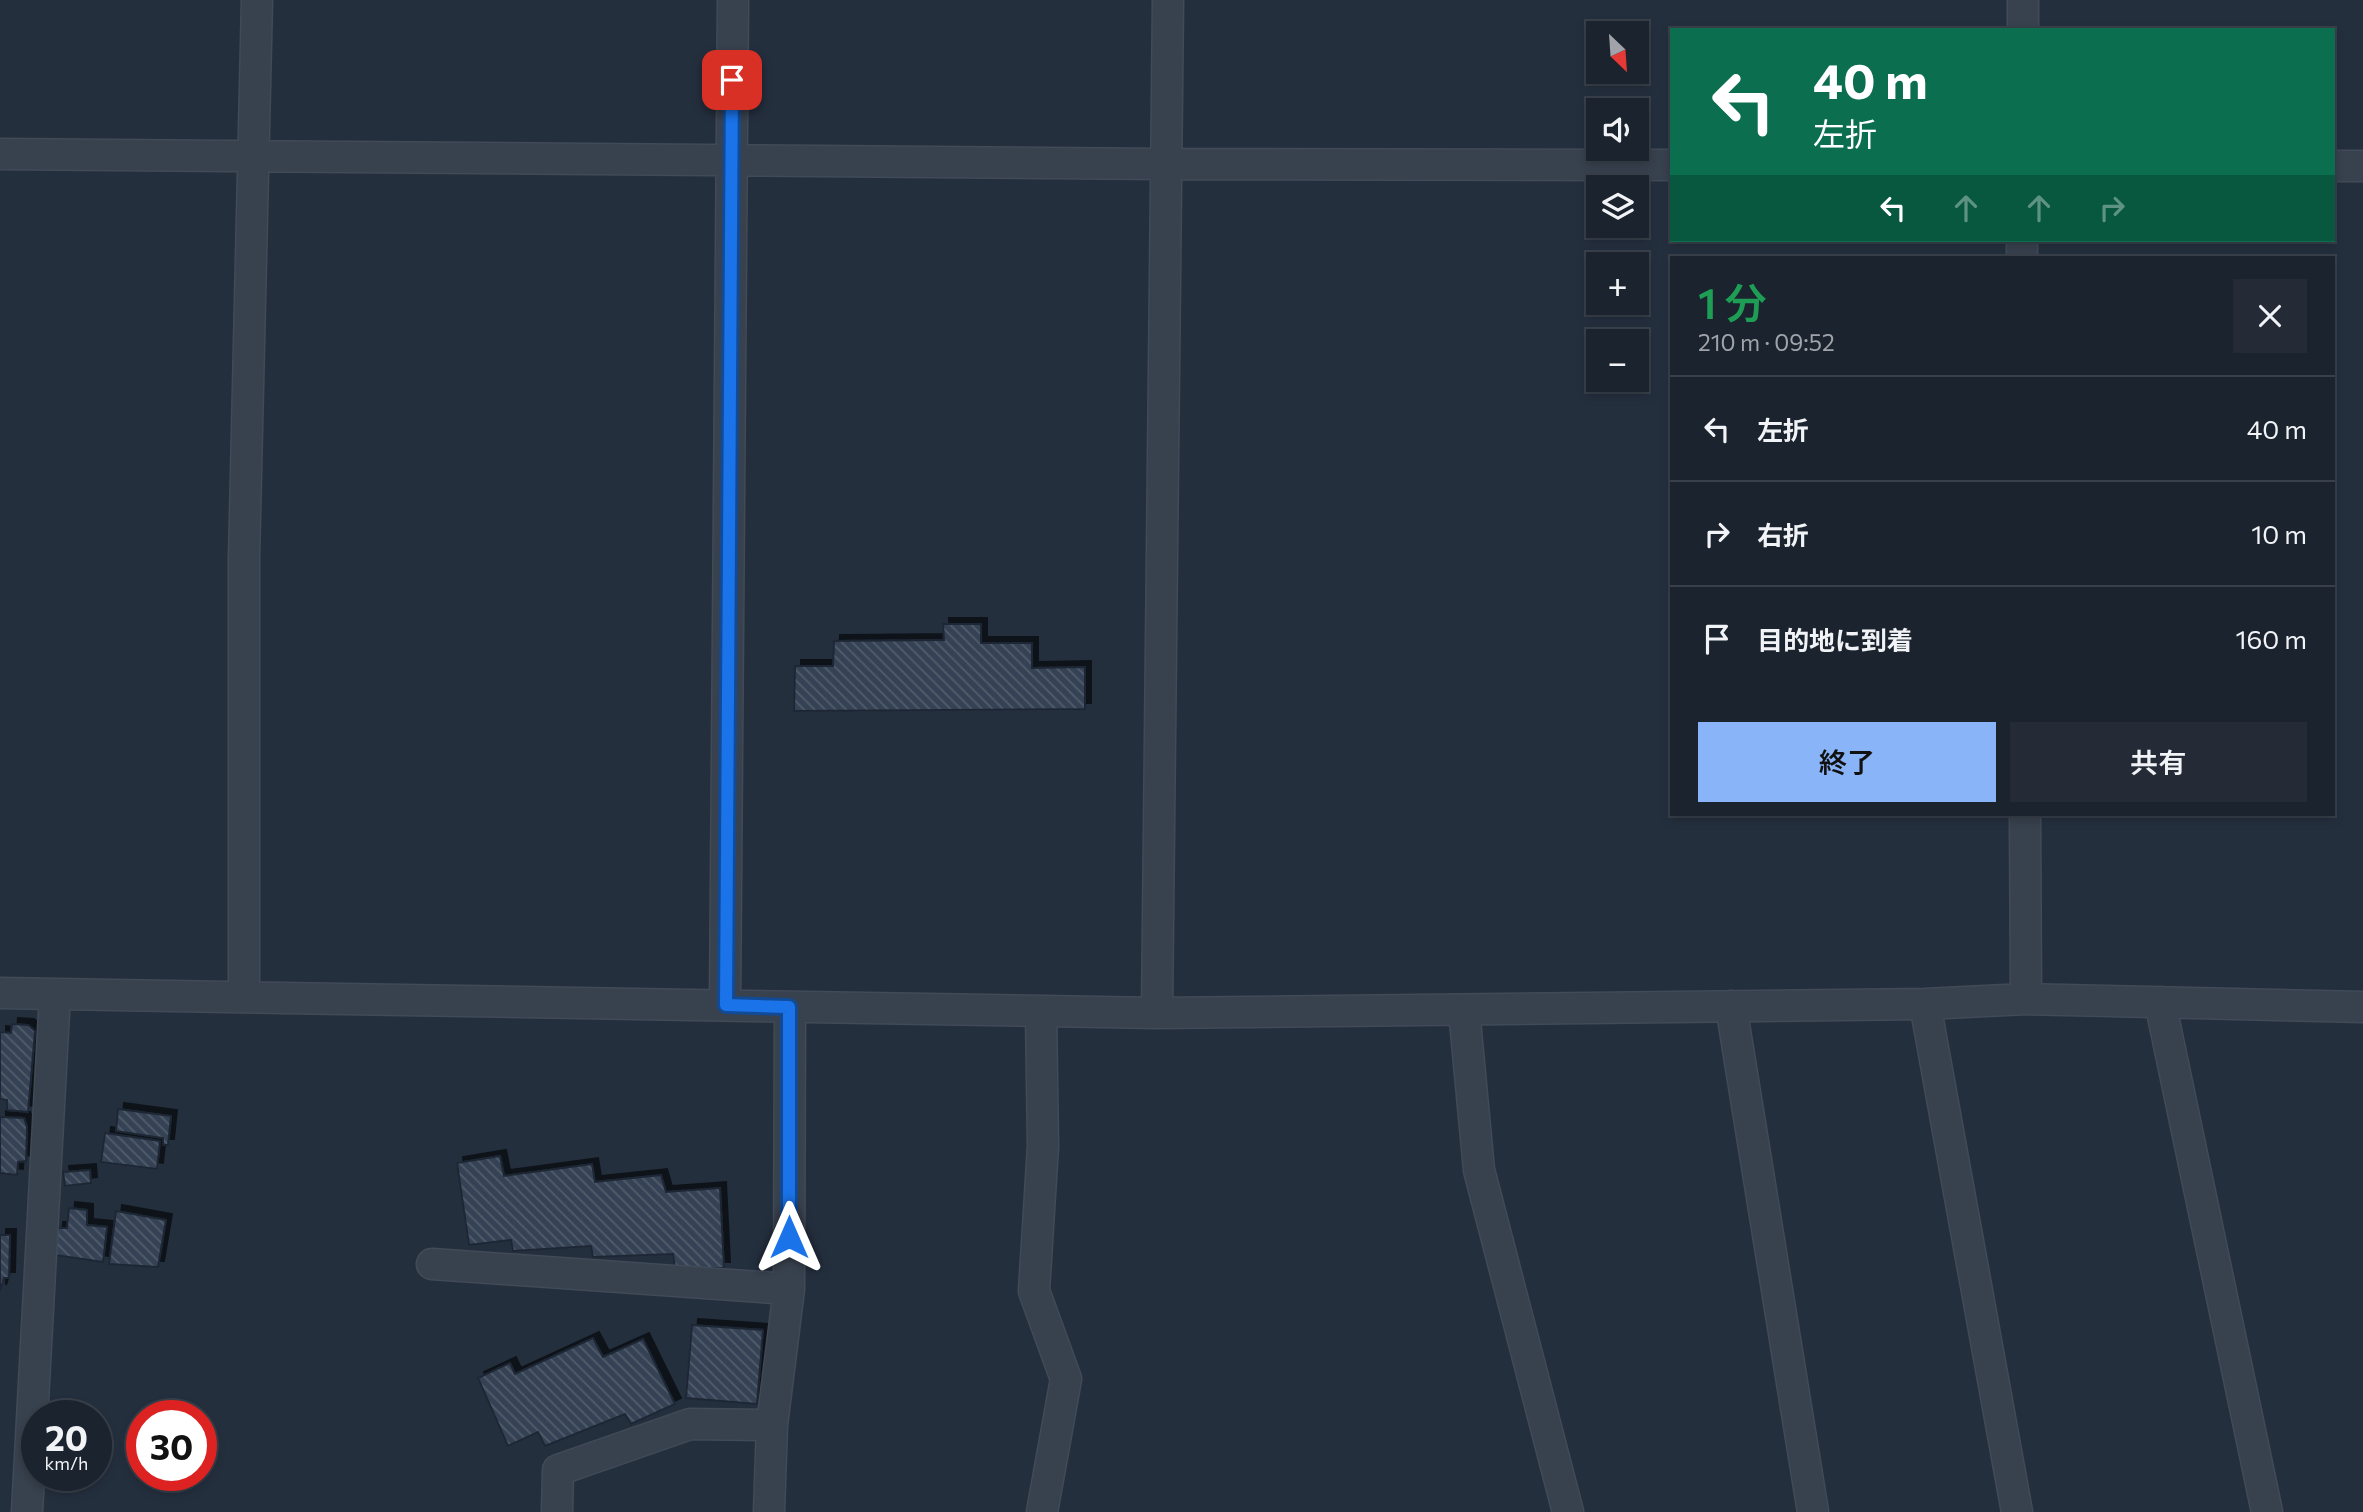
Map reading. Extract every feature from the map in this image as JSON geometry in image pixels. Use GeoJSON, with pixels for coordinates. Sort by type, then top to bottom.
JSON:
{"type":"FeatureCollection","features":[{"type":"Feature","properties":{"kind":"street"},"geometry":{"type":"LineString","coordinates":[[244,997],[244,559],[257,0]]}},
{"type":"Feature","properties":{"kind":"street"},"geometry":{"type":"LineString","coordinates":[[726,1005],[733,0]]}},
{"type":"Feature","properties":{"kind":"street"},"geometry":{"type":"LineString","coordinates":[[1157,1013],[1168,0]]}},
{"type":"Feature","properties":{"kind":"street"},"geometry":{"type":"LineString","coordinates":[[2023,0],[2023,28]]}},
{"type":"Feature","properties":{"kind":"street"},"geometry":{"type":"LineString","coordinates":[[0,154],[1166,164],[1670,165]]}},
{"type":"Feature","properties":{"kind":"street"},"geometry":{"type":"LineString","coordinates":[[2335,166],[2363,166]]}},
{"type":"Feature","properties":{"kind":"street"},"geometry":{"type":"LineString","coordinates":[[2025,816],[2026,999]]}},
{"type":"Feature","properties":{"kind":"street"},"geometry":{"type":"LineString","coordinates":[[0,993],[1157,1013],[1925,1004],[2026,999],[2363,1007]]}},
{"type":"Feature","properties":{"kind":"street"},"geometry":{"type":"LineString","coordinates":[[27,1512],[55,994]]}},
{"type":"Feature","properties":{"kind":"street"},"geometry":{"type":"LineString","coordinates":[[2160,1002],[2267,1512]]}},
{"type":"Feature","properties":{"kind":"street"},"geometry":{"type":"LineString","coordinates":[[1925,1004],[2017,1512]]}},
{"type":"Feature","properties":{"kind":"street"},"geometry":{"type":"LineString","coordinates":[[1731,1006],[1813,1512]]}},
{"type":"Feature","properties":{"kind":"street"},"geometry":{"type":"LineString","coordinates":[[769,1512],[772,1426],[789,1289],[789,1007]]}},
{"type":"Feature","properties":{"kind":"street"},"geometry":{"type":"LineString","coordinates":[[1464,1010],[1479,1170],[1568,1512]]}},
{"type":"Feature","properties":{"kind":"street"},"geometry":{"type":"LineString","coordinates":[[1041,1011],[1043,1146],[1034,1291],[1066,1379],[1042,1512]]}},
{"type":"Feature","properties":{"kind":"street"},"geometry":{"type":"LineString","coordinates":[[432,1264],[789,1289]]}},
{"type":"Feature","properties":{"kind":"street"},"geometry":{"type":"LineString","coordinates":[[556,1512],[558,1470],[690,1424],[772,1426]]}},
{"type":"Feature","properties":{"kind":"building"},"geometry":{"type":"Polygon","coordinates":[[[943,624],[981,624],[981,643],[1032,643],[1032,668],[1085,667],[1085,709],[794,711],[795,666],[833,666],[834,641],[944,640],[943,624]]]}},
{"type":"Feature","properties":{"kind":"building"},"geometry":{"type":"Polygon","coordinates":[[[12,1024],[28,1025],[35,1031],[28,1112],[7,1110],[7,1100],[0,1099],[0,1032],[11,1033],[12,1024]]]}},
{"type":"Feature","properties":{"kind":"building"},"geometry":{"type":"Polygon","coordinates":[[[118,1109],[171,1116],[168,1145],[163,1145],[163,1138],[116,1131],[118,1109]]]}},
{"type":"Feature","properties":{"kind":"building"},"geometry":{"type":"Polygon","coordinates":[[[0,1117],[24,1118],[27,1127],[26,1161],[18,1162],[17,1175],[0,1173],[0,1117]]]}},
{"type":"Feature","properties":{"kind":"building"},"geometry":{"type":"Polygon","coordinates":[[[105,1133],[160,1141],[157,1169],[101,1162],[105,1133]]]}},
{"type":"Feature","properties":{"kind":"building"},"geometry":{"type":"Polygon","coordinates":[[[500,1156],[504,1176],[592,1164],[595,1182],[661,1175],[666,1192],[720,1188],[724,1268],[675,1268],[673,1254],[593,1257],[591,1246],[513,1251],[511,1240],[469,1245],[457,1163],[500,1156]]]}},
{"type":"Feature","properties":{"kind":"building"},"geometry":{"type":"Polygon","coordinates":[[[90,1170],[91,1183],[65,1186],[63,1172],[90,1170]]]}},
{"type":"Feature","properties":{"kind":"building"},"geometry":{"type":"Polygon","coordinates":[[[69,1208],[87,1210],[87,1225],[107,1227],[103,1262],[55,1255],[57,1228],[67,1228],[69,1208]]]}},
{"type":"Feature","properties":{"kind":"building"},"geometry":{"type":"Polygon","coordinates":[[[116,1211],[166,1220],[158,1267],[109,1264],[116,1211]]]}},
{"type":"Feature","properties":{"kind":"building"},"geometry":{"type":"Polygon","coordinates":[[[0,1235],[10,1235],[9,1278],[4,1278],[0,1291],[0,1235]]]}},
{"type":"Feature","properties":{"kind":"building"},"geometry":{"type":"Polygon","coordinates":[[[692,1325],[763,1330],[757,1404],[686,1398],[692,1325]]]}},
{"type":"Feature","properties":{"kind":"building"},"geometry":{"type":"Polygon","coordinates":[[[593,1338],[603,1357],[643,1339],[675,1404],[631,1424],[625,1414],[545,1446],[538,1432],[508,1446],[478,1378],[510,1363],[515,1374],[593,1338]]]}},
{"type":"Feature","properties":{"kind":"route"},"geometry":{"type":"LineString","coordinates":[[732,80],[726,1005],[789,1007],[789,1237]]}}]}
